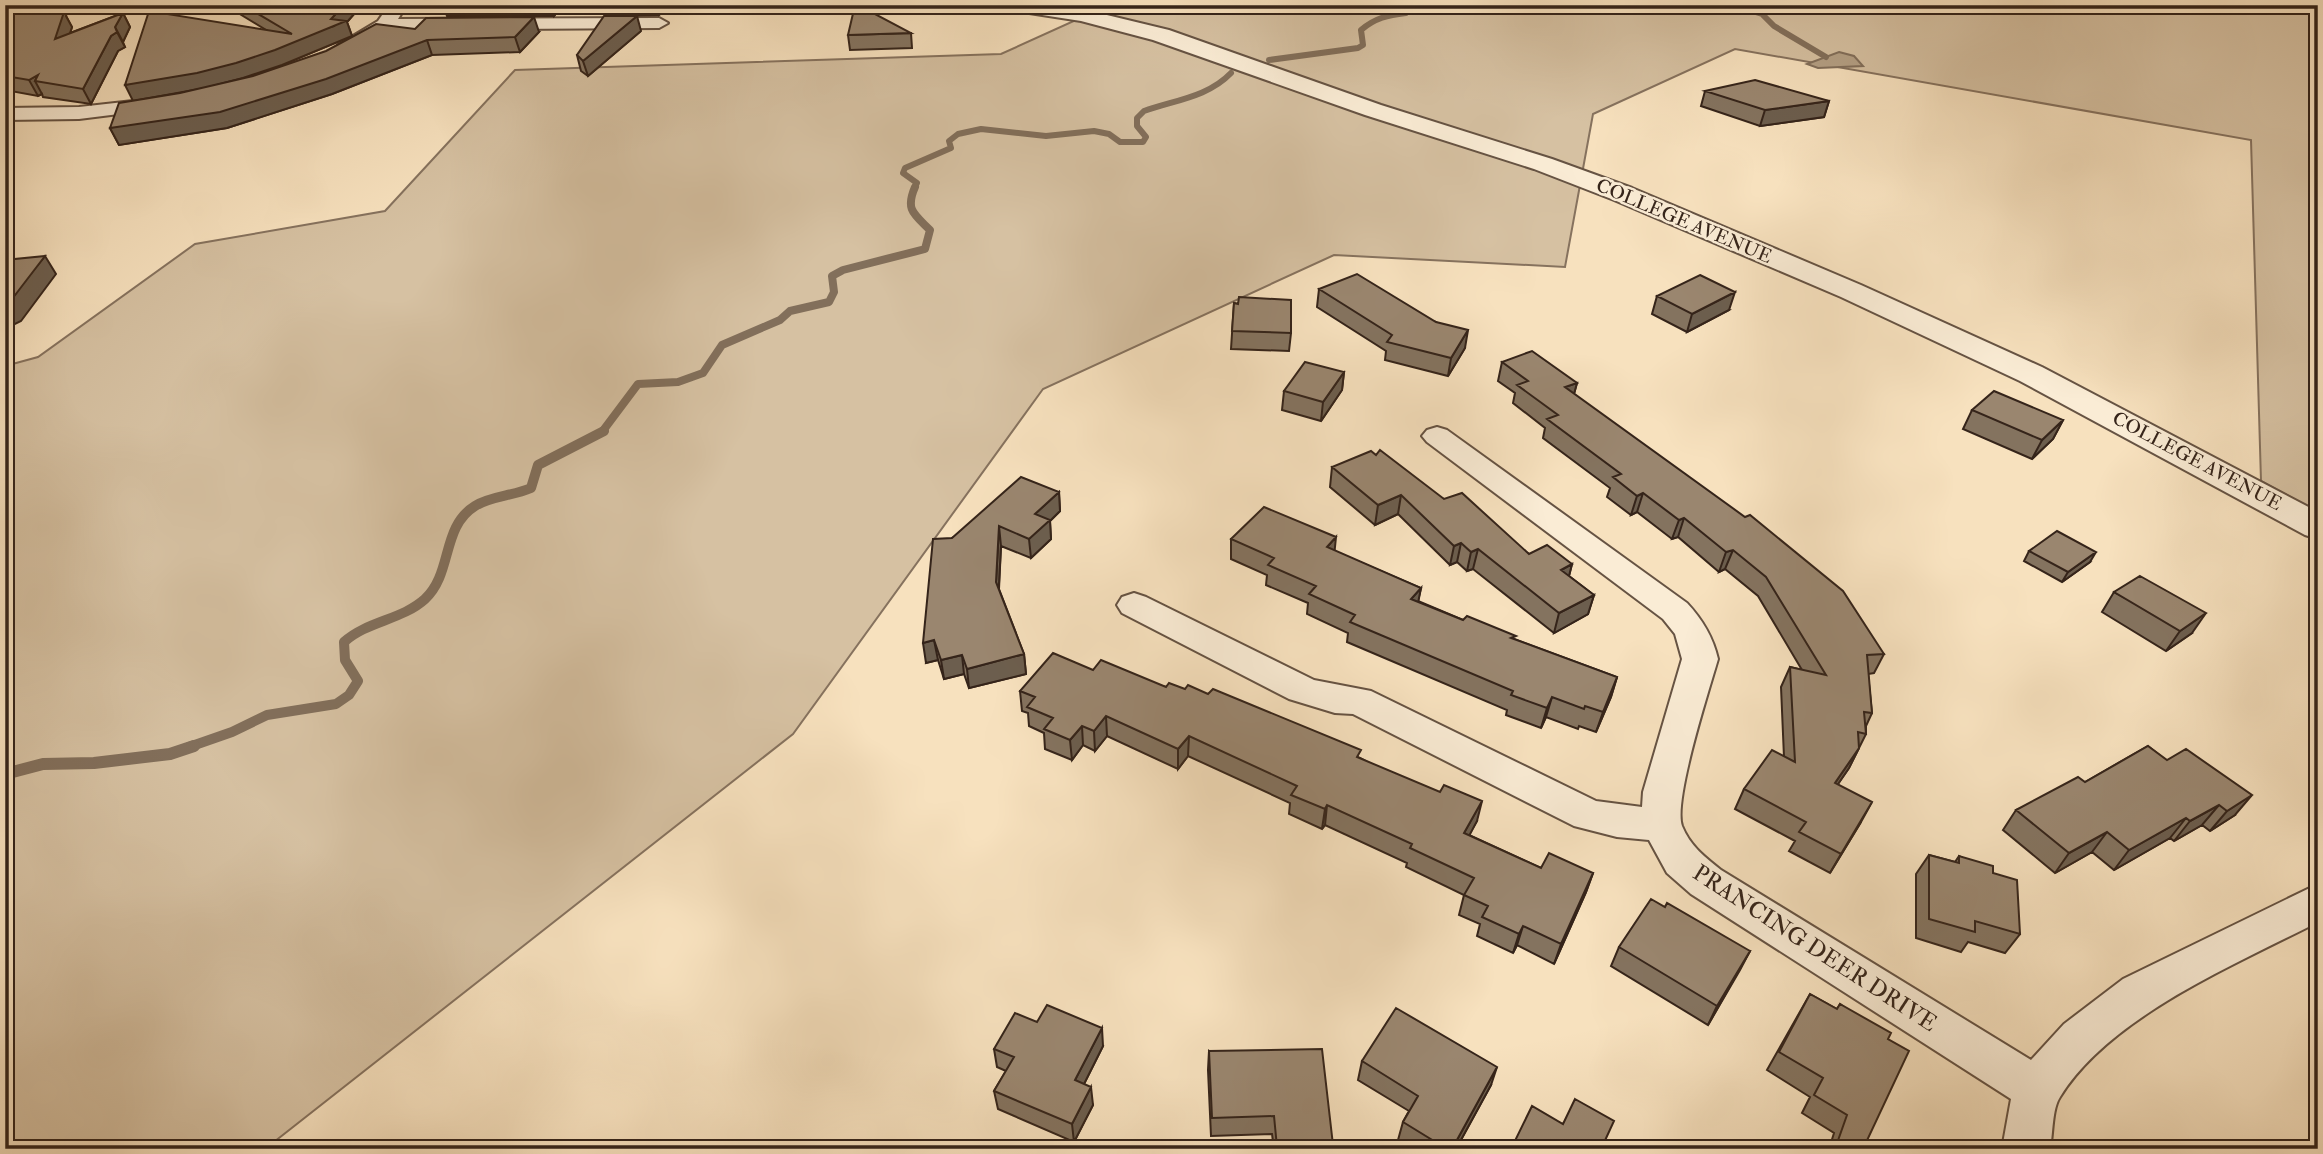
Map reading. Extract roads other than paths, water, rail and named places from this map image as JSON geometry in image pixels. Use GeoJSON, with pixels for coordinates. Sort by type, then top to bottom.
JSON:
{"type":"FeatureCollection","features":[{"type":"Feature","properties":{"kind":"street"},"geometry":{"type":"LineString","coordinates":[[324,60],[385,26],[398,5]]}},
{"type":"Feature","properties":{"kind":"street","name":"COLLEGE AVENUE"},"geometry":{"type":"LineString","coordinates":[[1016,5],[1083,15],[1161,35],[1373,110],[1544,164],[1623,194],[1851,290],[2031,374],[2318,527]]}},
{"type":"Feature","properties":{"kind":"street"},"geometry":{"type":"LineString","coordinates":[[385,26],[659,23]]}},
{"type":"Feature","properties":{"kind":"street"},"geometry":{"type":"LineString","coordinates":[[5,114],[79,113],[183,100]]}},
{"type":"Feature","properties":{"kind":"street"},"geometry":{"type":"LineString","coordinates":[[1134,605],[1302,690],[1335,700],[1358,701],[1382,712],[1588,815],[1616,821],[1661,825],[1663,792],[1700,659],[1698,643],[1690,627],[1675,611],[1437,436]]}},
{"type":"Feature","properties":{"kind":"street","name":"PRANCING DEER DRIVE"},"geometry":{"type":"LineString","coordinates":[[1661,825],[1681,861],[1706,882],[2036,1089]]}},
{"type":"Feature","properties":{"kind":"street"},"geometry":{"type":"LineString","coordinates":[[2026,1149],[2036,1089],[2080,1039],[2139,993],[2318,902]]}},
{"type":"Feature","properties":{"kind":"waterway"},"geometry":{"type":"LineString","coordinates":[[1269,60],[1358,48],[1363,45],[1361,30],[1366,26],[1382,18],[1406,13],[1413,5]]}},
{"type":"Feature","properties":{"kind":"waterway"},"geometry":{"type":"LineString","coordinates":[[1733,5],[1762,14],[1774,26],[1826,57]]}},
{"type":"Feature","properties":{"kind":"waterway"},"geometry":{"type":"LineString","coordinates":[[915,187],[917,183],[903,173],[905,168],[951,148],[949,141],[958,134],[981,129],[1046,136],[1094,131],[1109,134],[1120,142],[1143,142],[1146,137],[1137,126],[1137,118],[1144,111],[1202,93],[1231,73]]}},
{"type":"Feature","properties":{"kind":"waterway"},"geometry":{"type":"LineString","coordinates":[[602,432],[638,384],[678,382],[703,373],[722,345],[780,320],[790,311],[829,302],[834,292],[832,276],[843,270],[925,249],[930,230],[911,206],[915,187]]}},
{"type":"Feature","properties":{"kind":"waterway"},"geometry":{"type":"LineString","coordinates":[[189,747],[232,732],[267,715],[336,704],[349,695],[358,681],[345,660],[344,642],[363,629],[406,612],[425,599],[440,576],[452,538],[464,515],[481,503],[531,488],[538,465],[604,431]]}},
{"type":"Feature","properties":{"kind":"waterway"},"geometry":{"type":"LineString","coordinates":[[5,774],[43,764],[94,763],[170,754],[194,746]]}}]}
